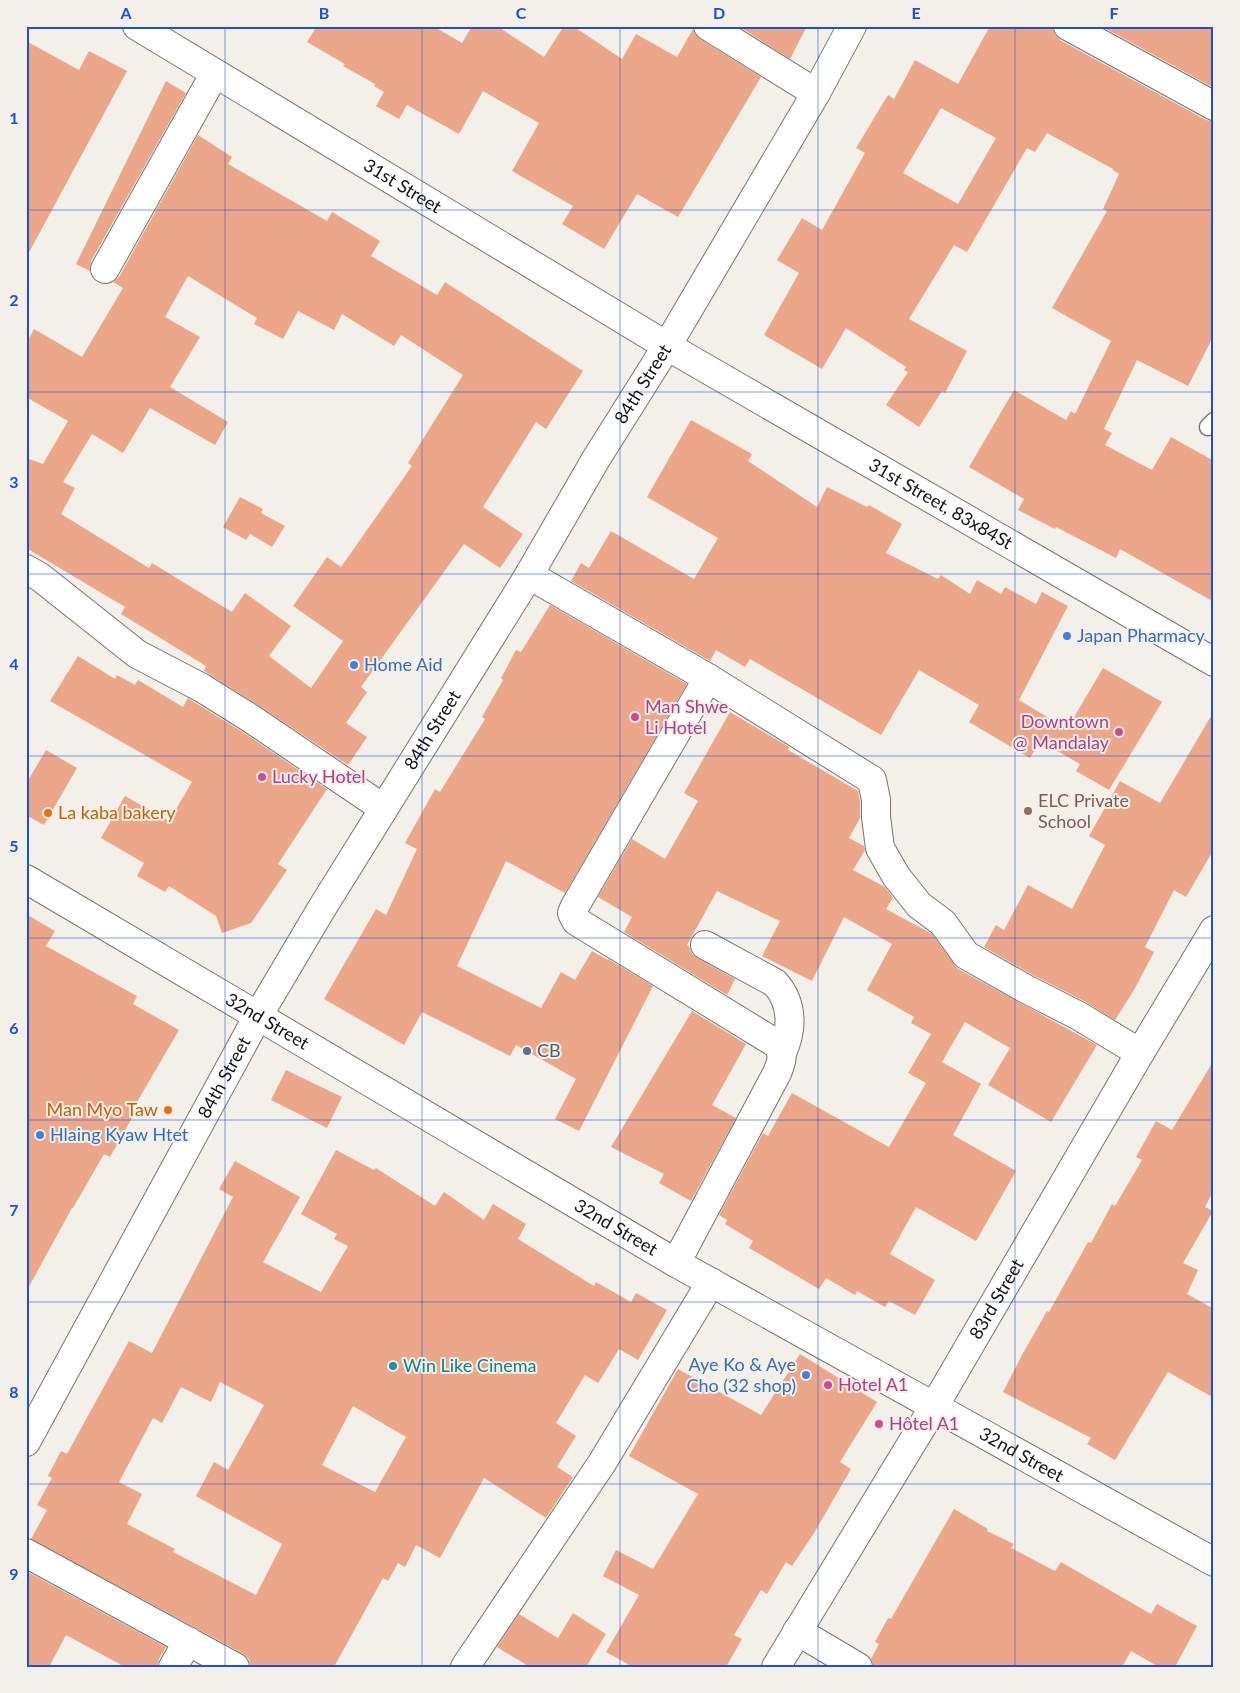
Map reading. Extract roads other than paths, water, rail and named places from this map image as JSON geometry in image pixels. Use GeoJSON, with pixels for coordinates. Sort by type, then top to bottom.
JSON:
{"type":"FeatureCollection","features":[{"type":"Feature","properties":{"kind":"street","name":"31st Street"},"geometry":{"type":"LineString","coordinates":[[137,26],[667,346]]}},
{"type":"Feature","properties":{"kind":"street"},"geometry":{"type":"LineString","coordinates":[[708,26],[816,93]]}},
{"type":"Feature","properties":{"kind":"street","name":"84th Street"},"geometry":{"type":"LineString","coordinates":[[29,1430],[258,1016],[383,808],[529,575],[596,459],[667,346],[816,93],[852,26]]}},
{"type":"Feature","properties":{"kind":"street"},"geometry":{"type":"LineString","coordinates":[[1068,26],[1214,106]]}},
{"type":"Feature","properties":{"kind":"street"},"geometry":{"type":"LineString","coordinates":[[105,269],[215,73]]}},
{"type":"Feature","properties":{"kind":"street","name":"31st Street, 83x84St"},"geometry":{"type":"LineString","coordinates":[[667,346],[1214,662]]}},
{"type":"Feature","properties":{"kind":"street"},"geometry":{"type":"LineString","coordinates":[[26,569],[40,577],[137,654],[202,688],[234,708],[383,808]]}},
{"type":"Feature","properties":{"kind":"street"},"geometry":{"type":"LineString","coordinates":[[529,575],[708,678],[872,780],[876,800],[880,848],[902,883],[919,905],[943,923],[966,954],[1026,989],[1079,1016],[1140,1053]]}},
{"type":"Feature","properties":{"kind":"street"},"geometry":{"type":"LineString","coordinates":[[676,1263],[777,1073],[783,1060],[782,1053],[777,1044],[576,921],[572,913],[708,678]]}},
{"type":"Feature","properties":{"kind":"street","name":"32nd Street"},"geometry":{"type":"LineString","coordinates":[[26,879],[676,1263],[1214,1562]]}},
{"type":"Feature","properties":{"kind":"street","name":"83rd Street"},"geometry":{"type":"LineString","coordinates":[[776,1667],[934,1405],[1214,930]]}},
{"type":"Feature","properties":{"kind":"street"},"geometry":{"type":"LineString","coordinates":[[705,945],[775,983],[780,988],[790,1012],[788,1039],[782,1053]]}},
{"type":"Feature","properties":{"kind":"street"},"geometry":{"type":"LineString","coordinates":[[465,1667],[602,1463],[711,1282]]}},
{"type":"Feature","properties":{"kind":"street"},"geometry":{"type":"LineString","coordinates":[[26,1553],[235,1667]]}},
{"type":"Feature","properties":{"kind":"street"},"geometry":{"type":"LineString","coordinates":[[797,1631],[858,1667]]}},
{"type":"Feature","properties":{"kind":"street"},"geometry":{"type":"LineString","coordinates":[[173,1667],[188,1641]]}},
{"type":"Feature","properties":{"kind":"place","name":"Japan Pharmacy"},"geometry":{"type":"Point","coordinates":[1067,636]}},
{"type":"Feature","properties":{"kind":"place","name":"Home Aid"},"geometry":{"type":"Point","coordinates":[354,665]}},
{"type":"Feature","properties":{"kind":"place","name":"Man Shwe Li Hotel"},"geometry":{"type":"Point","coordinates":[635,717]}},
{"type":"Feature","properties":{"kind":"place","name":"Downtown @ Mandalay"},"geometry":{"type":"Point","coordinates":[1119,732]}},
{"type":"Feature","properties":{"kind":"place","name":"Lucky Hotel"},"geometry":{"type":"Point","coordinates":[262,777]}},
{"type":"Feature","properties":{"kind":"place","name":"ELC Private School"},"geometry":{"type":"Point","coordinates":[1028,811]}},
{"type":"Feature","properties":{"kind":"place","name":"La kaba bakery"},"geometry":{"type":"Point","coordinates":[48,813]}},
{"type":"Feature","properties":{"kind":"place","name":"CB"},"geometry":{"type":"Point","coordinates":[527,1051]}},
{"type":"Feature","properties":{"kind":"place","name":"Man Myo Taw"},"geometry":{"type":"Point","coordinates":[168,1110]}},
{"type":"Feature","properties":{"kind":"place","name":"Hlaing Kyaw Htet"},"geometry":{"type":"Point","coordinates":[40,1135]}},
{"type":"Feature","properties":{"kind":"place","name":"Win Like Cinema"},"geometry":{"type":"Point","coordinates":[393,1366]}},
{"type":"Feature","properties":{"kind":"place","name":"Aye Ko & Aye Cho (32 shop)"},"geometry":{"type":"Point","coordinates":[806,1375]}},
{"type":"Feature","properties":{"kind":"place","name":"Hotel A1"},"geometry":{"type":"Point","coordinates":[828,1385]}},
{"type":"Feature","properties":{"kind":"place","name":"Hôtel A1"},"geometry":{"type":"Point","coordinates":[879,1424]}}]}
